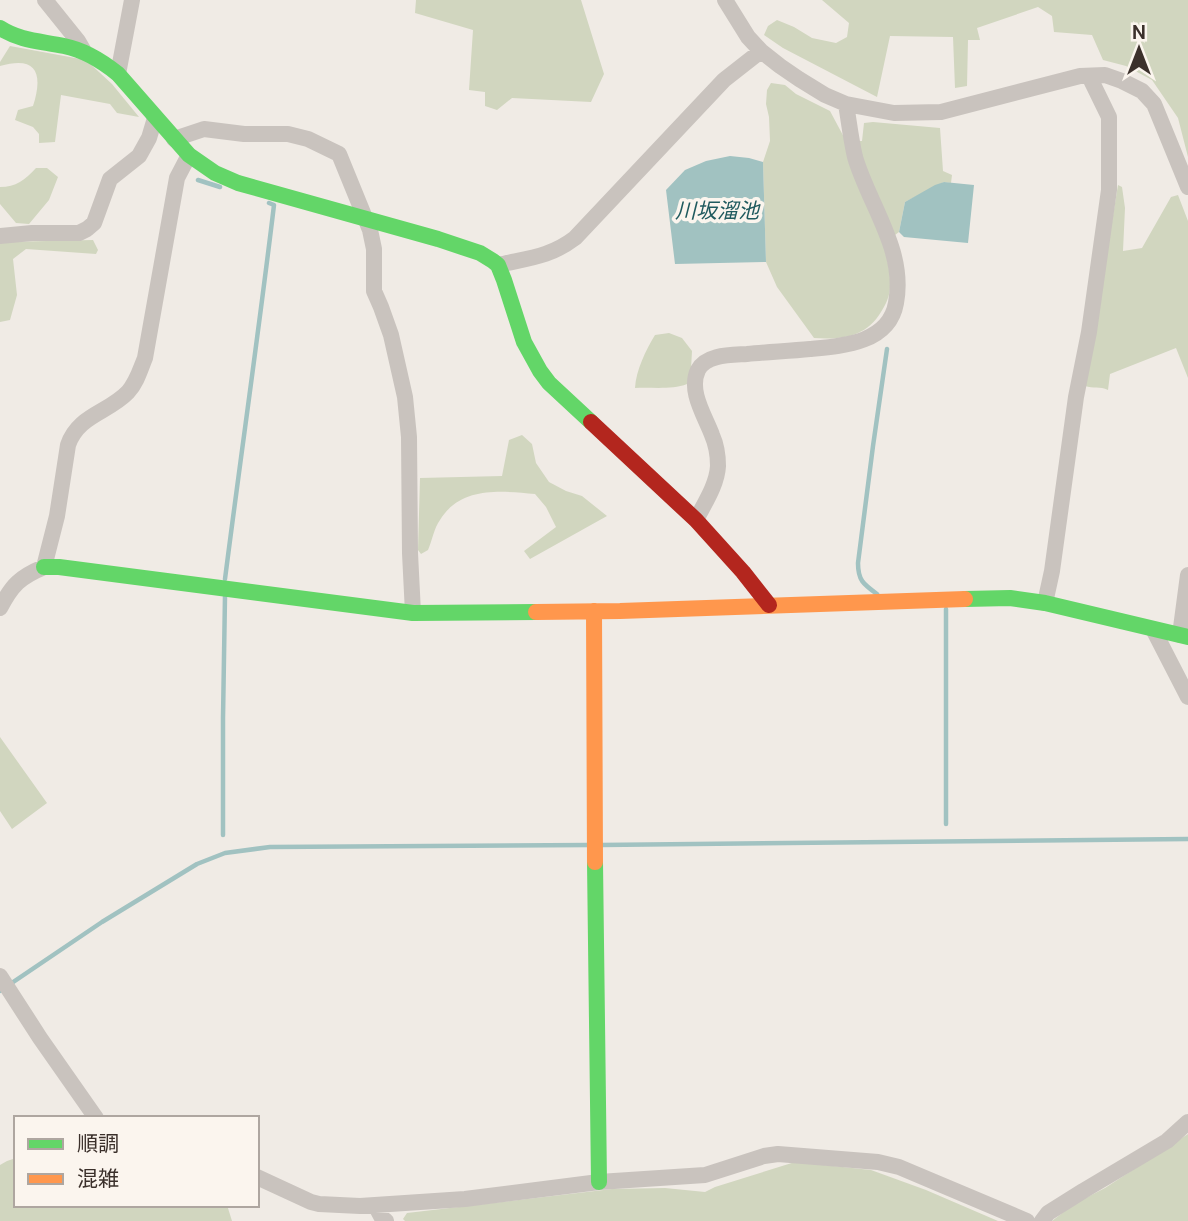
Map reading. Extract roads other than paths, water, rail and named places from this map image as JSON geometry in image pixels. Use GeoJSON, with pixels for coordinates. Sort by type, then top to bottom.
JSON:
{"type":"FeatureCollection","features":[{"type":"Feature","properties":{"kind":"street"},"geometry":{"type":"LineString","coordinates":[[45,0],[85,53]]}},
{"type":"Feature","properties":{"kind":"street"},"geometry":{"type":"LineString","coordinates":[[118,74],[132,0]]}},
{"type":"Feature","properties":{"kind":"street"},"geometry":{"type":"LineString","coordinates":[[725,0],[748,37],[761,51],[799,79],[846,104],[894,113],[941,112],[1080,76],[1105,75],[1122,81],[1142,91],[1154,104],[1188,187]]}},
{"type":"Feature","properties":{"kind":"street"},"geometry":{"type":"LineString","coordinates":[[0,28],[6,33],[32,41],[67,46],[104,63],[118,74],[189,155],[215,173],[238,183],[438,239],[480,253],[498,265],[524,342],[540,371],[696,520],[769,605]]}},
{"type":"Feature","properties":{"kind":"street"},"geometry":{"type":"LineString","coordinates":[[498,265],[547,254],[562,248],[575,238],[724,80],[761,51]]}},
{"type":"Feature","properties":{"kind":"street"},"geometry":{"type":"LineString","coordinates":[[1045,603],[1108,190],[1108,117],[1090,76]]}},
{"type":"Feature","properties":{"kind":"street"},"geometry":{"type":"LineString","coordinates":[[696,520],[718,469],[713,438],[696,396],[696,381],[699,369],[704,363],[727,355],[860,342],[882,328],[891,318],[896,305],[897,268],[886,230],[856,158],[846,104]]}},
{"type":"Feature","properties":{"kind":"street"},"geometry":{"type":"LineString","coordinates":[[0,236],[79,233],[94,223],[110,178],[139,156],[149,138],[155,118]]}},
{"type":"Feature","properties":{"kind":"street"},"geometry":{"type":"LineString","coordinates":[[174,139],[204,128],[244,134],[288,134],[308,139],[339,154],[366,220],[374,249],[374,291],[391,335],[405,397],[409,437],[413,613]]}},
{"type":"Feature","properties":{"kind":"street"},"geometry":{"type":"LineString","coordinates":[[44,567],[57,516],[71,435],[92,416],[126,394],[135,384],[145,358],[177,178],[189,155]]}},
{"type":"Feature","properties":{"kind":"street"},"geometry":{"type":"LineString","coordinates":[[0,608],[9,592],[22,578],[44,567],[59,567],[413,613],[594,611],[1010,598],[1045,603],[1184,636],[1188,575]]}},
{"type":"Feature","properties":{"kind":"street"},"geometry":{"type":"LineString","coordinates":[[594,611],[599,1182]]}},
{"type":"Feature","properties":{"kind":"street"},"geometry":{"type":"LineString","coordinates":[[1153,629],[1188,697]]}},
{"type":"Feature","properties":{"kind":"street"},"geometry":{"type":"LineString","coordinates":[[4,982],[95,1116]]}},
{"type":"Feature","properties":{"kind":"street"},"geometry":{"type":"LineString","coordinates":[[1042,1221],[1048,1213],[1167,1141],[1188,1122]]}},
{"type":"Feature","properties":{"kind":"street"},"geometry":{"type":"LineString","coordinates":[[259,1178],[319,1204],[375,1205],[465,1199],[599,1182],[705,1175],[778,1154],[841,1158],[899,1167],[1027,1221]]}},
{"type":"Feature","properties":{"kind":"street"},"geometry":{"type":"LineString","coordinates":[[375,1205],[386,1221]]}},
{"type":"Feature","properties":{"kind":"water","name":"川坂溜池"},"geometry":{"type":"Polygon","coordinates":[[[730,156],[763,162],[766,262],[675,264],[666,190],[685,170],[706,161],[730,156]]]}},
{"type":"Feature","properties":{"kind":"water"},"geometry":{"type":"Polygon","coordinates":[[[944,182],[974,185],[968,243],[904,237],[899,232],[905,202],[944,182]]]}},
{"type":"Feature","properties":{"kind":"waterway"},"geometry":{"type":"LineString","coordinates":[[198,180],[220,187]]}},
{"type":"Feature","properties":{"kind":"waterway"},"geometry":{"type":"LineString","coordinates":[[225,579],[274,205],[269,203]]}},
{"type":"Feature","properties":{"kind":"waterway"},"geometry":{"type":"LineString","coordinates":[[877,594],[862,581],[858,563],[887,349]]}},
{"type":"Feature","properties":{"kind":"waterway"},"geometry":{"type":"LineString","coordinates":[[223,835],[225,596]]}},
{"type":"Feature","properties":{"kind":"waterway"},"geometry":{"type":"LineString","coordinates":[[946,609],[946,824]]}},
{"type":"Feature","properties":{"kind":"waterway"},"geometry":{"type":"LineString","coordinates":[[601,845],[1188,839]]}},
{"type":"Feature","properties":{"kind":"waterway"},"geometry":{"type":"LineString","coordinates":[[0,991],[102,922],[197,864],[225,853],[270,847],[589,845]]}}]}
